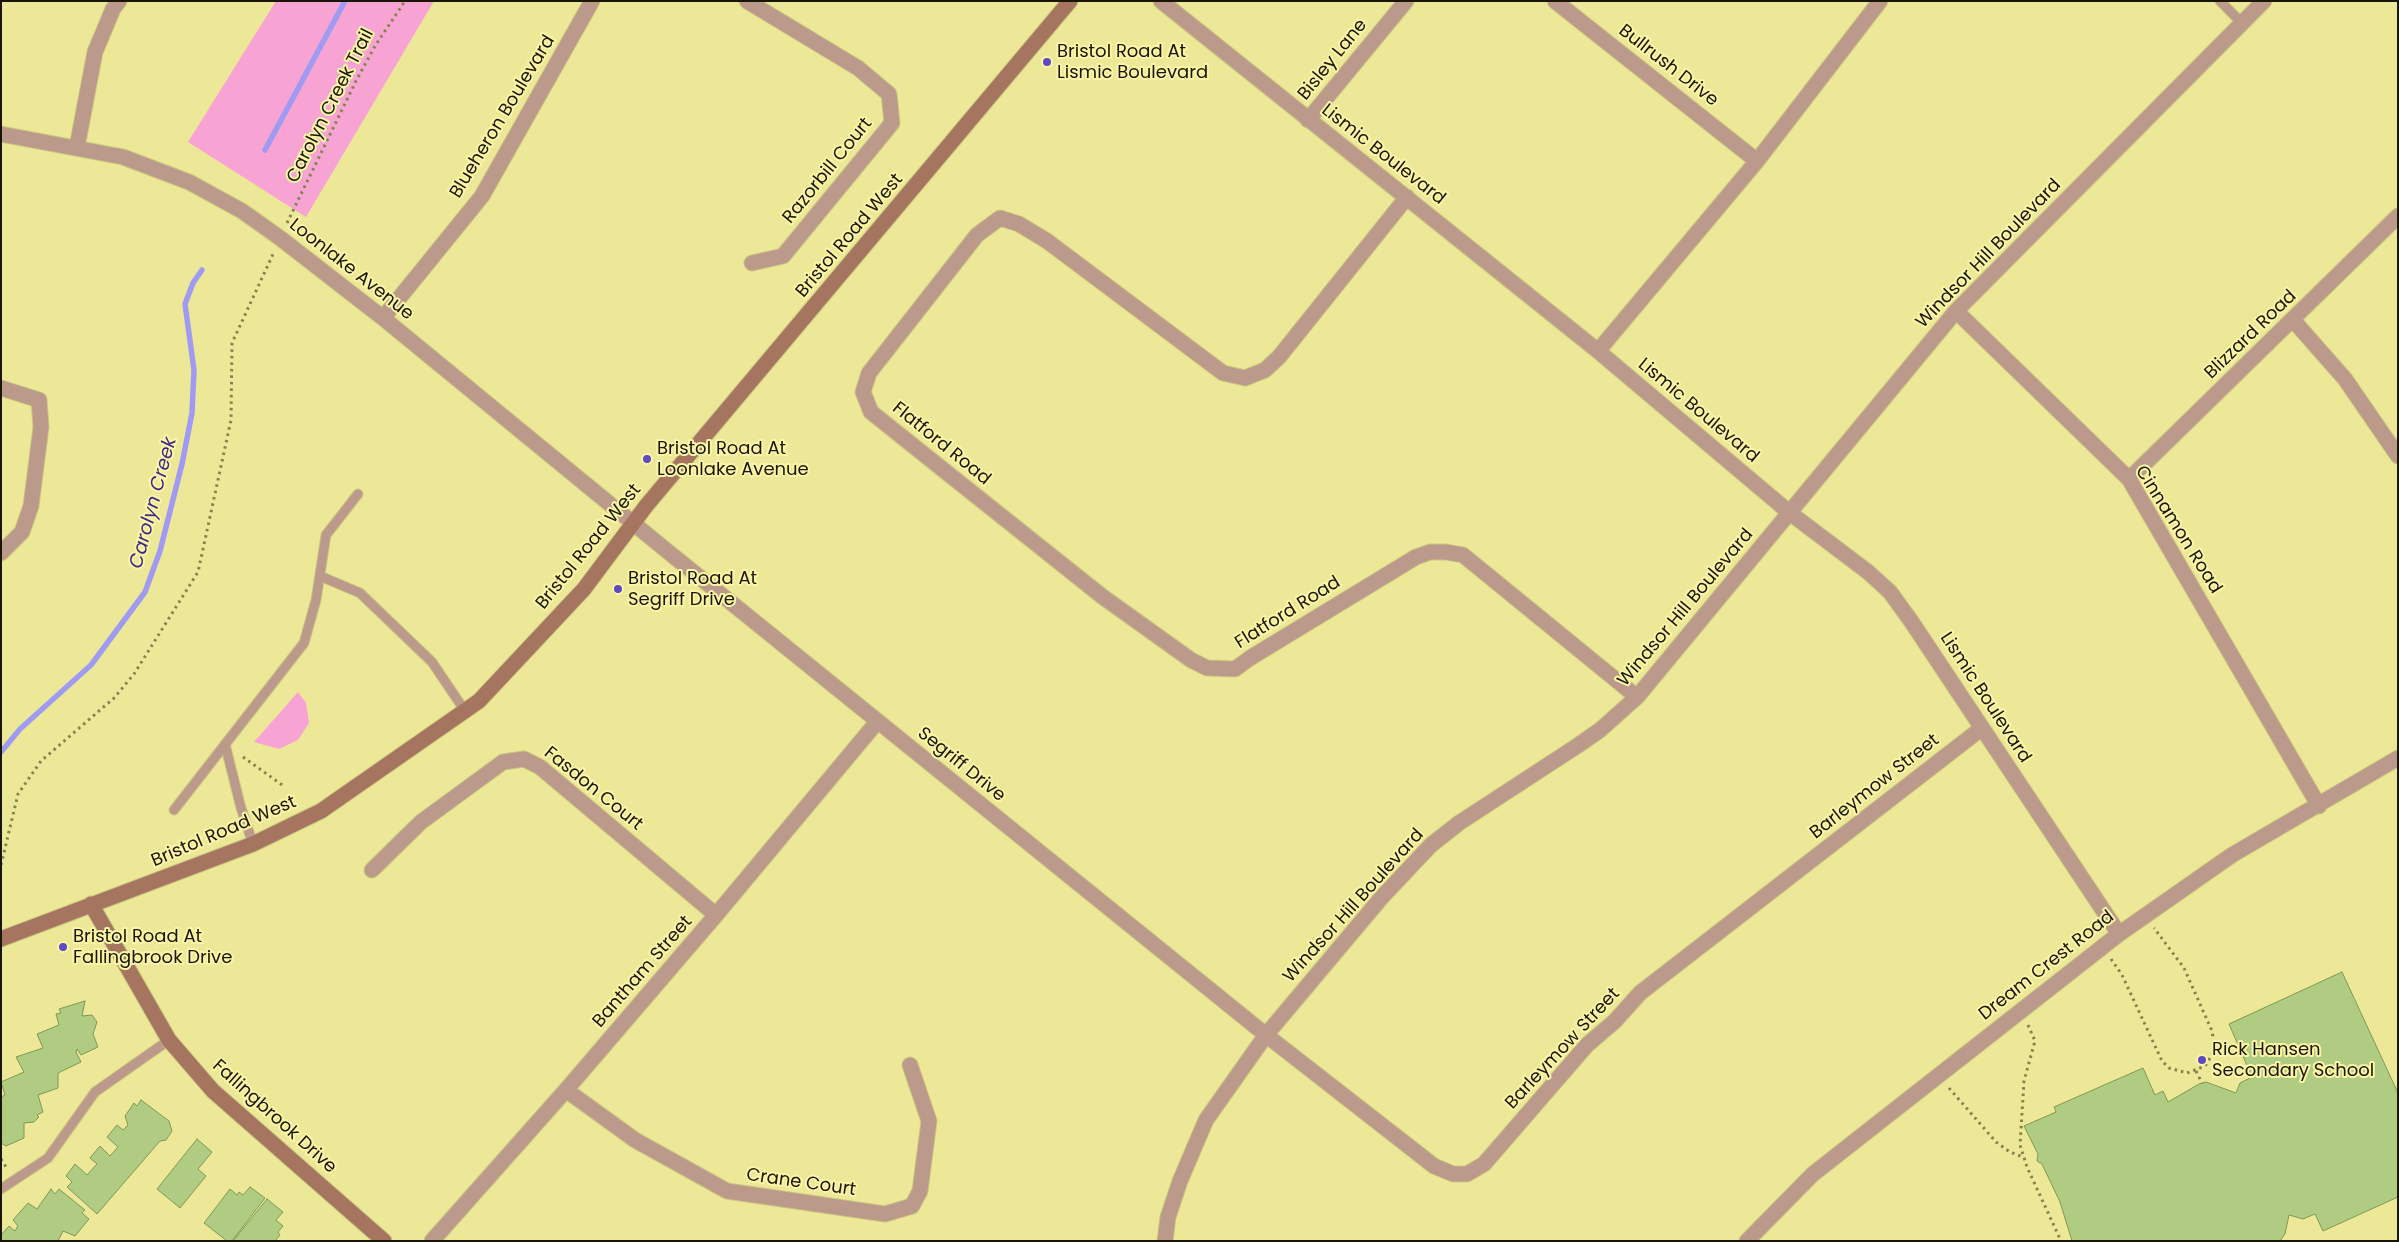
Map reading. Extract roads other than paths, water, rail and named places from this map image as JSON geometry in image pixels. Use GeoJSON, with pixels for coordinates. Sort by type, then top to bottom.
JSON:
{"type":"FeatureCollection","features":[{"type":"Feature","properties":{"kind":"street"},"geometry":{"type":"LineString","coordinates":[[77,147],[95,52],[113,9],[119,1]]}},
{"type":"Feature","properties":{"kind":"street","name":"Blueheron Boulevard"},"geometry":{"type":"LineString","coordinates":[[383,318],[482,196],[592,1]]}},
{"type":"Feature","properties":{"kind":"street","name":"Razorbill Court"},"geometry":{"type":"LineString","coordinates":[[747,1],[858,68],[889,94],[892,123],[783,256],[752,263]]}},
{"type":"Feature","properties":{"kind":"street","name":"Bristol Road West"},"geometry":{"type":"LineString","coordinates":[[1,939],[253,844],[321,810],[479,701],[584,589],[632,524],[1070,1]]}},
{"type":"Feature","properties":{"kind":"street","name":"Lismic Boulevard"},"geometry":{"type":"LineString","coordinates":[[1161,1],[1598,350],[1790,513],[1868,572],[1890,592],[1912,620],[2119,934]]}},
{"type":"Feature","properties":{"kind":"street","name":"Bisley Lane"},"geometry":{"type":"LineString","coordinates":[[1308,120],[1406,1]]}},
{"type":"Feature","properties":{"kind":"street","name":"Bullrush Drive"},"geometry":{"type":"LineString","coordinates":[[1555,1],[1757,160]]}},
{"type":"Feature","properties":{"kind":"street"},"geometry":{"type":"LineString","coordinates":[[1598,350],[1757,160],[1880,1]]}},
{"type":"Feature","properties":{"kind":"street","name":"Windsor Hill Boulevard"},"geometry":{"type":"LineString","coordinates":[[1165,1241],[1168,1217],[1180,1181],[1206,1120],[1266,1035],[1382,897],[1431,845],[1459,823],[1600,730],[1637,697],[1956,312],[2264,1]]}},
{"type":"Feature","properties":{"kind":"street","name":"Loonlake Avenue"},"geometry":{"type":"LineString","coordinates":[[1,134],[123,157],[181,179],[242,211],[383,318],[632,524]]}},
{"type":"Feature","properties":{"kind":"street","name":"Flatford Road"},"geometry":{"type":"LineString","coordinates":[[1408,197],[1279,357],[1265,370],[1246,378],[1223,372],[1047,241],[1019,224],[1000,218],[977,235],[869,372],[863,392],[871,412],[1103,597],[1191,660],[1207,668],[1235,669],[1416,557],[1430,552],[1446,552],[1463,555],[1637,697]]}},
{"type":"Feature","properties":{"kind":"street","name":"Blizzard Road"},"geometry":{"type":"LineString","coordinates":[[2129,479],[2398,216]]}},
{"type":"Feature","properties":{"kind":"street","name":"Cinnamon Road"},"geometry":{"type":"LineString","coordinates":[[1956,312],[2129,479],[2319,806]]}},
{"type":"Feature","properties":{"kind":"street"},"geometry":{"type":"LineString","coordinates":[[2293,320],[2345,379],[2398,456]]}},
{"type":"Feature","properties":{"kind":"street"},"geometry":{"type":"LineString","coordinates":[[1,388],[38,400],[41,427],[31,506],[22,532],[1,553]]}},
{"type":"Feature","properties":{"kind":"street","name":"Segriff Drive"},"geometry":{"type":"LineString","coordinates":[[632,524],[1266,1035]]}},
{"type":"Feature","properties":{"kind":"street","name":"Bantham Street"},"geometry":{"type":"LineString","coordinates":[[432,1241],[566,1090],[716,915],[877,722]]}},
{"type":"Feature","properties":{"kind":"street","name":"Barleymow Street"},"geometry":{"type":"LineString","coordinates":[[1266,1035],[1434,1166],[1453,1174],[1467,1174],[1484,1164],[1587,1045],[1615,1021],[1640,993],[1982,728]]}},
{"type":"Feature","properties":{"kind":"street","name":"Dream Crest Road"},"geometry":{"type":"LineString","coordinates":[[1747,1241],[1814,1174],[2144,915],[2232,854],[2319,806],[2398,758]]}},
{"type":"Feature","properties":{"kind":"street","name":"Fasdon Court"},"geometry":{"type":"LineString","coordinates":[[372,870],[421,822],[496,767],[503,762],[524,759],[540,766],[716,915]]}},
{"type":"Feature","properties":{"kind":"street","name":"Fallingbrook Drive"},"geometry":{"type":"LineString","coordinates":[[92,904],[168,1040],[213,1091],[384,1241]]}},
{"type":"Feature","properties":{"kind":"street","name":"Crane Court"},"geometry":{"type":"LineString","coordinates":[[566,1090],[635,1140],[727,1191],[885,1214],[912,1206],[920,1191],[929,1122],[910,1065]]}},
{"type":"Feature","properties":{"kind":"lane"},"geometry":{"type":"LineString","coordinates":[[2220,1],[2242,23]]}},
{"type":"Feature","properties":{"kind":"lane"},"geometry":{"type":"LineString","coordinates":[[174,810],[304,644],[316,600],[326,535],[358,494]]}},
{"type":"Feature","properties":{"kind":"lane"},"geometry":{"type":"LineString","coordinates":[[320,576],[360,593],[432,662],[465,711]]}},
{"type":"Feature","properties":{"kind":"lane"},"geometry":{"type":"LineString","coordinates":[[225,744],[241,808],[253,844]]}},
{"type":"Feature","properties":{"kind":"lane"},"geometry":{"type":"LineString","coordinates":[[1,1189],[48,1158],[95,1092],[168,1040]]}},
{"type":"Feature","properties":{"kind":"waterway","name":"Carolyn Creek"},"geometry":{"type":"LineString","coordinates":[[265,150],[345,1]]}},
{"type":"Feature","properties":{"kind":"waterway","name":"Carolyn Creek"},"geometry":{"type":"LineString","coordinates":[[1,752],[20,729],[91,665],[145,592],[160,551],[182,464],[192,413],[194,370],[185,304],[193,283],[202,270]]}},
{"type":"Feature","properties":{"kind":"place","name":"Bristol Road At Lismic Boulevard"},"geometry":{"type":"Point","coordinates":[1047,62]}},
{"type":"Feature","properties":{"kind":"place","name":"Bristol Road At Loonlake Avenue"},"geometry":{"type":"Point","coordinates":[647,459]}},
{"type":"Feature","properties":{"kind":"place","name":"Bristol Road At Segriff Drive"},"geometry":{"type":"Point","coordinates":[618,589]}},
{"type":"Feature","properties":{"kind":"place","name":"Bristol Road At Fallingbrook Drive"},"geometry":{"type":"Point","coordinates":[63,947]}},
{"type":"Feature","properties":{"kind":"place","name":"Rick Hansen Secondary School"},"geometry":{"type":"Point","coordinates":[2202,1060]}}]}
